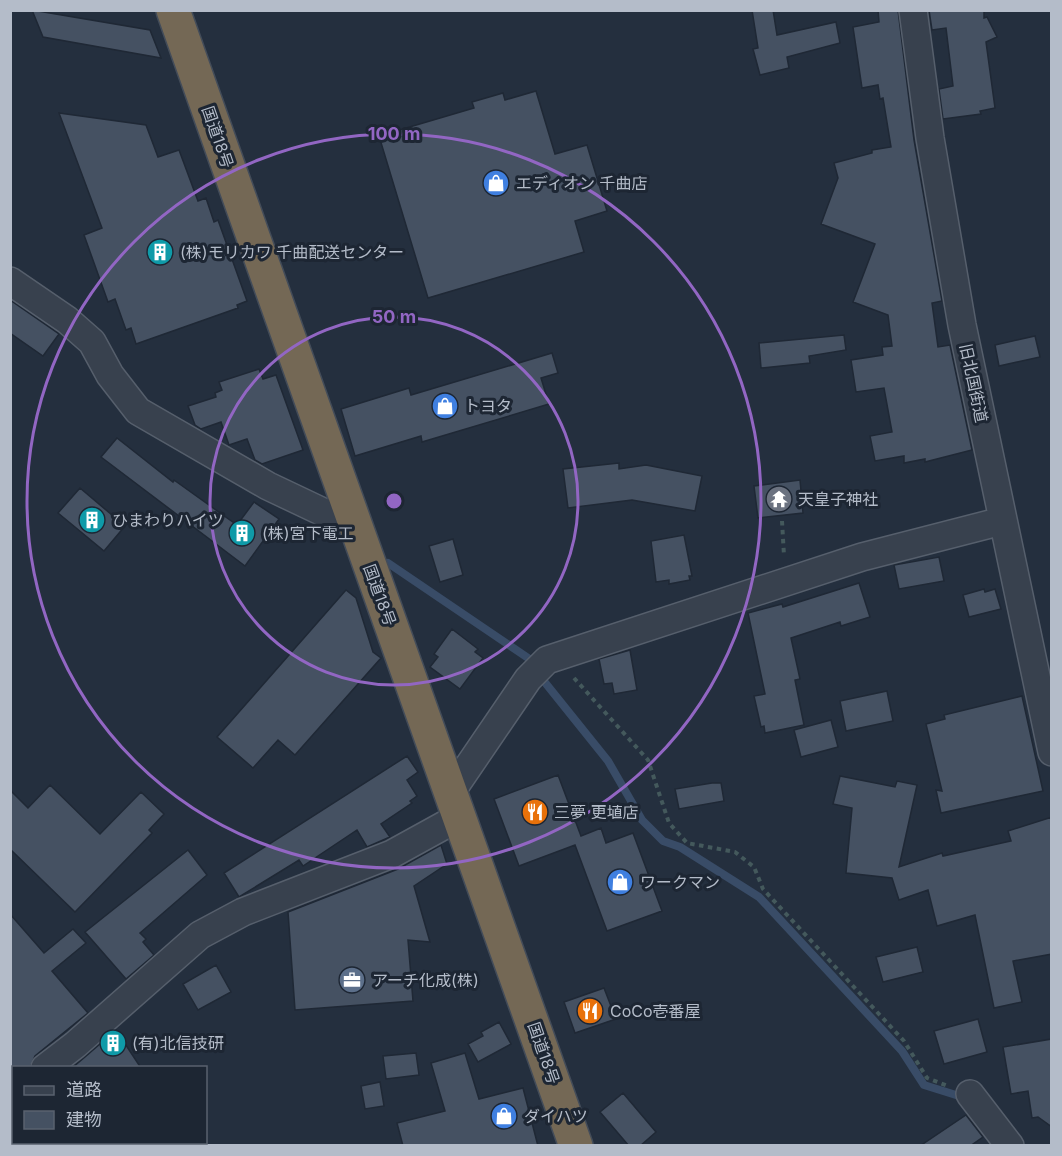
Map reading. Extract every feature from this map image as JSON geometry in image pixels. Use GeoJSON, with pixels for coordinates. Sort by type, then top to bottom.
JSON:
{"type":"FeatureCollection","features":[{"type":"Feature","properties":{"kind":"highway","name":"国道18号"},"geometry":{"type":"LineString","coordinates":[[173,10],[348,509],[457,803],[576,1146]]}},
{"type":"Feature","properties":{"kind":"street","name":"旧北国街道"},"geometry":{"type":"LineString","coordinates":[[913,10],[930,138],[962,325],[1052,752]]}},
{"type":"Feature","properties":{"kind":"street"},"geometry":{"type":"LineString","coordinates":[[10,281],[67,320],[92,342],[110,375],[138,411],[268,486],[327,514],[348,509]]}},
{"type":"Feature","properties":{"kind":"street"},"geometry":{"type":"LineString","coordinates":[[48,1066],[75,1046],[200,935],[243,912],[392,854],[457,803],[528,679],[547,660],[862,557],[1002,522]]}},
{"type":"Feature","properties":{"kind":"street"},"geometry":{"type":"LineString","coordinates":[[970,1094],[1010,1146]]}},
{"type":"Feature","properties":{"kind":"path"},"geometry":{"type":"LineString","coordinates":[[782,521],[786,582]]}},
{"type":"Feature","properties":{"kind":"path"},"geometry":{"type":"LineString","coordinates":[[555,658],[648,760],[669,823],[687,843],[735,852],[754,867],[763,890],[904,1041],[927,1078],[970,1094]]}},
{"type":"Feature","properties":{"kind":"building"},"geometry":{"type":"Polygon","coordinates":[[[32,10],[150,30],[161,58],[43,37],[32,10]]]}},
{"type":"Feature","properties":{"kind":"building"},"geometry":{"type":"Polygon","coordinates":[[[752,10],[773,10],[777,35],[836,22],[840,43],[787,57],[789,68],[760,75],[753,49],[758,48],[752,10]]]}},
{"type":"Feature","properties":{"kind":"building"},"geometry":{"type":"Polygon","coordinates":[[[878,10],[898,10],[914,140],[942,301],[932,303],[938,347],[950,345],[972,450],[925,462],[925,459],[904,463],[904,456],[875,461],[870,436],[892,432],[884,388],[856,392],[851,360],[883,355],[882,347],[892,346],[888,315],[853,302],[875,244],[821,224],[838,178],[834,163],[872,153],[872,150],[891,147],[883,98],[880,99],[878,85],[862,88],[853,27],[879,22],[878,10]]]}},
{"type":"Feature","properties":{"kind":"building"},"geometry":{"type":"Polygon","coordinates":[[[929,10],[984,10],[984,18],[987,17],[997,37],[986,42],[995,108],[980,111],[981,114],[943,119],[939,89],[953,86],[946,28],[932,30],[929,10]]]}},
{"type":"Feature","properties":{"kind":"building","name":"エディオン 千曲店"},"geometry":{"type":"Polygon","coordinates":[[[536,91],[555,154],[587,145],[607,211],[575,221],[584,252],[428,298],[379,136],[474,108],[472,102],[503,93],[505,100],[536,91]]]}},
{"type":"Feature","properties":{"kind":"building","name":"(株)モリカワ 千曲配送センター"},"geometry":{"type":"Polygon","coordinates":[[[59,113],[146,125],[158,157],[179,150],[198,201],[206,198],[214,222],[218,220],[247,301],[237,305],[238,308],[136,344],[131,328],[126,330],[115,299],[108,302],[84,235],[102,228],[59,113]]]}},
{"type":"Feature","properties":{"kind":"building"},"geometry":{"type":"Polygon","coordinates":[[[10,300],[59,334],[43,356],[10,333],[10,300]]]}},
{"type":"Feature","properties":{"kind":"building"},"geometry":{"type":"Polygon","coordinates":[[[844,335],[846,350],[809,356],[810,363],[761,368],[759,343],[844,335]]]}},
{"type":"Feature","properties":{"kind":"building"},"geometry":{"type":"Polygon","coordinates":[[[1035,336],[1040,357],[999,366],[995,345],[1035,336]]]}},
{"type":"Feature","properties":{"kind":"building","name":"トヨタ"},"geometry":{"type":"Polygon","coordinates":[[[552,353],[558,373],[541,378],[549,404],[422,442],[421,436],[355,456],[341,409],[409,388],[411,395],[552,353]]]}},
{"type":"Feature","properties":{"kind":"building"},"geometry":{"type":"Polygon","coordinates":[[[259,369],[263,379],[276,375],[303,450],[262,464],[255,460],[247,439],[229,445],[221,422],[201,429],[195,425],[188,406],[216,397],[215,393],[222,390],[219,382],[259,369]]]}},
{"type":"Feature","properties":{"kind":"building"},"geometry":{"type":"Polygon","coordinates":[[[117,438],[173,482],[174,480],[237,525],[254,502],[279,519],[245,566],[101,457],[117,438]]]}},
{"type":"Feature","properties":{"kind":"building"},"geometry":{"type":"Polygon","coordinates":[[[619,463],[619,469],[646,465],[702,476],[695,511],[632,500],[568,508],[563,469],[619,463]]]}},
{"type":"Feature","properties":{"kind":"building","name":"天皇子神社"},"geometry":{"type":"Polygon","coordinates":[[[800,480],[803,513],[758,518],[754,486],[800,480]]]}},
{"type":"Feature","properties":{"kind":"building","name":"ひまわりハイツ"},"geometry":{"type":"Polygon","coordinates":[[[80,488],[125,526],[104,551],[58,513],[80,488]]]}},
{"type":"Feature","properties":{"kind":"building"},"geometry":{"type":"Polygon","coordinates":[[[684,535],[692,576],[689,576],[690,580],[669,584],[669,580],[656,582],[651,541],[684,535]]]}},
{"type":"Feature","properties":{"kind":"building"},"geometry":{"type":"Polygon","coordinates":[[[453,539],[463,575],[440,582],[429,546],[453,539]]]}},
{"type":"Feature","properties":{"kind":"building"},"geometry":{"type":"Polygon","coordinates":[[[939,557],[944,581],[899,589],[894,565],[939,557]]]}},
{"type":"Feature","properties":{"kind":"building"},"geometry":{"type":"Polygon","coordinates":[[[859,583],[870,617],[841,626],[840,622],[791,638],[800,679],[795,680],[804,725],[765,733],[764,726],[761,727],[754,696],[765,694],[748,613],[782,604],[783,607],[859,583]]]}},
{"type":"Feature","properties":{"kind":"building"},"geometry":{"type":"Polygon","coordinates":[[[984,589],[985,592],[995,589],[1001,609],[969,617],[963,595],[984,589]]]}},
{"type":"Feature","properties":{"kind":"building"},"geometry":{"type":"Polygon","coordinates":[[[346,590],[356,598],[373,652],[381,658],[295,755],[278,740],[253,768],[217,737],[346,590]]]}},
{"type":"Feature","properties":{"kind":"building"},"geometry":{"type":"Polygon","coordinates":[[[452,629],[478,649],[475,652],[483,658],[460,689],[430,667],[438,657],[434,654],[452,629]]]}},
{"type":"Feature","properties":{"kind":"building"},"geometry":{"type":"Polygon","coordinates":[[[630,650],[637,690],[614,694],[612,683],[604,684],[599,659],[630,650]]]}},
{"type":"Feature","properties":{"kind":"building"},"geometry":{"type":"Polygon","coordinates":[[[887,691],[893,721],[846,731],[840,701],[887,691]]]}},
{"type":"Feature","properties":{"kind":"building"},"geometry":{"type":"Polygon","coordinates":[[[1022,696],[1043,791],[941,813],[936,790],[942,791],[926,724],[945,719],[944,715],[1022,696]]]}},
{"type":"Feature","properties":{"kind":"building"},"geometry":{"type":"Polygon","coordinates":[[[831,720],[838,747],[801,757],[794,730],[831,720]]]}},
{"type":"Feature","properties":{"kind":"building"},"geometry":{"type":"Polygon","coordinates":[[[407,756],[418,772],[407,780],[417,796],[410,801],[412,803],[381,824],[390,837],[367,847],[357,830],[303,866],[299,860],[239,897],[224,873],[407,756]]]}},
{"type":"Feature","properties":{"kind":"building"},"geometry":{"type":"Polygon","coordinates":[[[558,775],[581,836],[601,828],[606,843],[633,833],[662,911],[607,931],[575,845],[519,866],[494,799],[558,775]]]}},
{"type":"Feature","properties":{"kind":"building"},"geometry":{"type":"Polygon","coordinates":[[[840,776],[895,787],[897,781],[917,785],[899,867],[942,853],[943,856],[1011,841],[1008,831],[1052,817],[1052,954],[1013,961],[1022,1002],[994,1008],[975,915],[937,926],[928,890],[899,900],[892,878],[846,873],[852,808],[833,804],[840,776]]]}},
{"type":"Feature","properties":{"kind":"building"},"geometry":{"type":"Polygon","coordinates":[[[721,783],[724,801],[679,809],[675,789],[721,783]]]}},
{"type":"Feature","properties":{"kind":"building"},"geometry":{"type":"Polygon","coordinates":[[[50,785],[100,834],[141,792],[164,814],[149,830],[152,833],[75,912],[10,849],[10,790],[28,808],[50,785]]]}},
{"type":"Feature","properties":{"kind":"building"},"geometry":{"type":"Polygon","coordinates":[[[441,845],[447,864],[414,886],[430,942],[408,940],[413,1001],[295,1010],[288,912],[398,869],[441,845]]]}},
{"type":"Feature","properties":{"kind":"building"},"geometry":{"type":"Polygon","coordinates":[[[188,850],[207,875],[140,933],[146,939],[143,942],[154,955],[126,979],[85,932],[188,850]]]}},
{"type":"Feature","properties":{"kind":"building"},"geometry":{"type":"Polygon","coordinates":[[[10,914],[44,953],[73,929],[86,943],[52,971],[88,1013],[35,1056],[31,1066],[10,1068],[10,914]]]}},
{"type":"Feature","properties":{"kind":"building"},"geometry":{"type":"Polygon","coordinates":[[[917,947],[923,972],[883,982],[876,957],[917,947]]]}},
{"type":"Feature","properties":{"kind":"building"},"geometry":{"type":"Polygon","coordinates":[[[216,965],[231,992],[198,1010],[183,984],[216,965]]]}},
{"type":"Feature","properties":{"kind":"building","name":"CoCo壱番屋"},"geometry":{"type":"Polygon","coordinates":[[[604,988],[616,1019],[575,1033],[564,1002],[604,988]]]}},
{"type":"Feature","properties":{"kind":"building"},"geometry":{"type":"Polygon","coordinates":[[[978,1019],[987,1052],[944,1064],[934,1031],[978,1019]]]}},
{"type":"Feature","properties":{"kind":"building"},"geometry":{"type":"Polygon","coordinates":[[[499,1022],[511,1044],[478,1062],[468,1044],[483,1036],[481,1032],[499,1022]]]}},
{"type":"Feature","properties":{"kind":"building","name":"(有)北信技研"},"geometry":{"type":"Polygon","coordinates":[[[116,1030],[140,1066],[74,1066],[116,1030]]]}},
{"type":"Feature","properties":{"kind":"building"},"geometry":{"type":"Polygon","coordinates":[[[1052,1039],[1052,1127],[1038,1117],[1032,1118],[1028,1091],[1011,1094],[1003,1047],[1052,1039]]]}},
{"type":"Feature","properties":{"kind":"building"},"geometry":{"type":"Polygon","coordinates":[[[416,1053],[419,1075],[386,1079],[383,1056],[416,1053]]]}},
{"type":"Feature","properties":{"kind":"building","name":"ダイハツ"},"geometry":{"type":"Polygon","coordinates":[[[465,1053],[479,1099],[523,1088],[538,1146],[403,1146],[397,1123],[445,1111],[431,1063],[465,1053]]]}},
{"type":"Feature","properties":{"kind":"building"},"geometry":{"type":"Polygon","coordinates":[[[380,1082],[384,1106],[365,1109],[361,1086],[380,1082]]]}},
{"type":"Feature","properties":{"kind":"building"},"geometry":{"type":"Polygon","coordinates":[[[623,1093],[656,1132],[640,1146],[629,1146],[600,1112],[623,1093]]]}},
{"type":"Feature","properties":{"kind":"building"},"geometry":{"type":"Polygon","coordinates":[[[966,1115],[983,1137],[970,1146],[920,1146],[966,1115]]]}},
{"type":"Feature","properties":{"kind":"waterway"},"geometry":{"type":"LineString","coordinates":[[388,563],[531,660]]}},
{"type":"Feature","properties":{"kind":"waterway"},"geometry":{"type":"LineString","coordinates":[[543,680],[608,761],[642,820],[663,841],[680,847],[759,897],[902,1051],[924,1085],[956,1095]]}},
{"type":"Feature","properties":{"kind":"place","name":"エディオン 千曲店"},"geometry":{"type":"Point","coordinates":[496,183]}},
{"type":"Feature","properties":{"kind":"place","name":"(株)モリカワ 千曲配送センター"},"geometry":{"type":"Point","coordinates":[160,252]}},
{"type":"Feature","properties":{"kind":"place","name":"トヨタ"},"geometry":{"type":"Point","coordinates":[445,406]}},
{"type":"Feature","properties":{"kind":"place","name":"天皇子神社"},"geometry":{"type":"Point","coordinates":[779,499]}},
{"type":"Feature","properties":{"kind":"place","name":"ひまわりハイツ"},"geometry":{"type":"Point","coordinates":[92,520]}},
{"type":"Feature","properties":{"kind":"place","name":"(株)宮下電工"},"geometry":{"type":"Point","coordinates":[242,533]}},
{"type":"Feature","properties":{"kind":"place","name":"三夢 更埴店"},"geometry":{"type":"Point","coordinates":[535,812]}},
{"type":"Feature","properties":{"kind":"place","name":"ワークマン"},"geometry":{"type":"Point","coordinates":[620,882]}},
{"type":"Feature","properties":{"kind":"place","name":"アーチ化成(株)"},"geometry":{"type":"Point","coordinates":[352,980]}},
{"type":"Feature","properties":{"kind":"place","name":"CoCo壱番屋"},"geometry":{"type":"Point","coordinates":[590,1011]}},
{"type":"Feature","properties":{"kind":"place","name":"(有)北信技研"},"geometry":{"type":"Point","coordinates":[113,1043]}},
{"type":"Feature","properties":{"kind":"place","name":"ダイハツ"},"geometry":{"type":"Point","coordinates":[504,1116]}}]}
